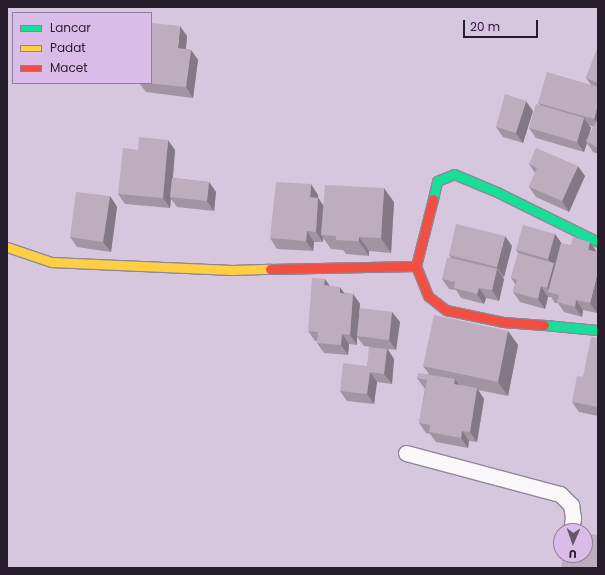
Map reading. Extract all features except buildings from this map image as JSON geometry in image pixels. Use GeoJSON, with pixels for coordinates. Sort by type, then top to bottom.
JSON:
{"type":"FeatureCollection","features":[{"type":"Feature","properties":{"kind":"street"},"geometry":{"type":"LineString","coordinates":[[598,242],[497,192],[454,174],[437,181],[426,235],[416,266],[428,296],[446,310],[503,322],[598,330]]}},
{"type":"Feature","properties":{"kind":"street"},"geometry":{"type":"LineString","coordinates":[[7,247],[51,262],[161,265],[232,270],[416,266]]}},
{"type":"Feature","properties":{"kind":"lane"},"geometry":{"type":"LineString","coordinates":[[406,452],[560,494],[571,505],[572,523]]}},
{"type":"Feature","properties":{"kind":"traffic: fast"},"geometry":{"type":"LineString","coordinates":[[433,199],[437,181],[454,174],[497,192],[598,242]]}},
{"type":"Feature","properties":{"kind":"traffic: fast"},"geometry":{"type":"LineString","coordinates":[[544,325],[598,330]]}},
{"type":"Feature","properties":{"kind":"traffic: slow"},"geometry":{"type":"LineString","coordinates":[[7,247],[51,262],[232,270],[270,269]]}},
{"type":"Feature","properties":{"kind":"traffic: jam"},"geometry":{"type":"LineString","coordinates":[[270,269],[416,266],[433,199]]}},
{"type":"Feature","properties":{"kind":"traffic: jam"},"geometry":{"type":"LineString","coordinates":[[416,266],[428,296],[446,310],[503,322],[544,325]]}}]}
